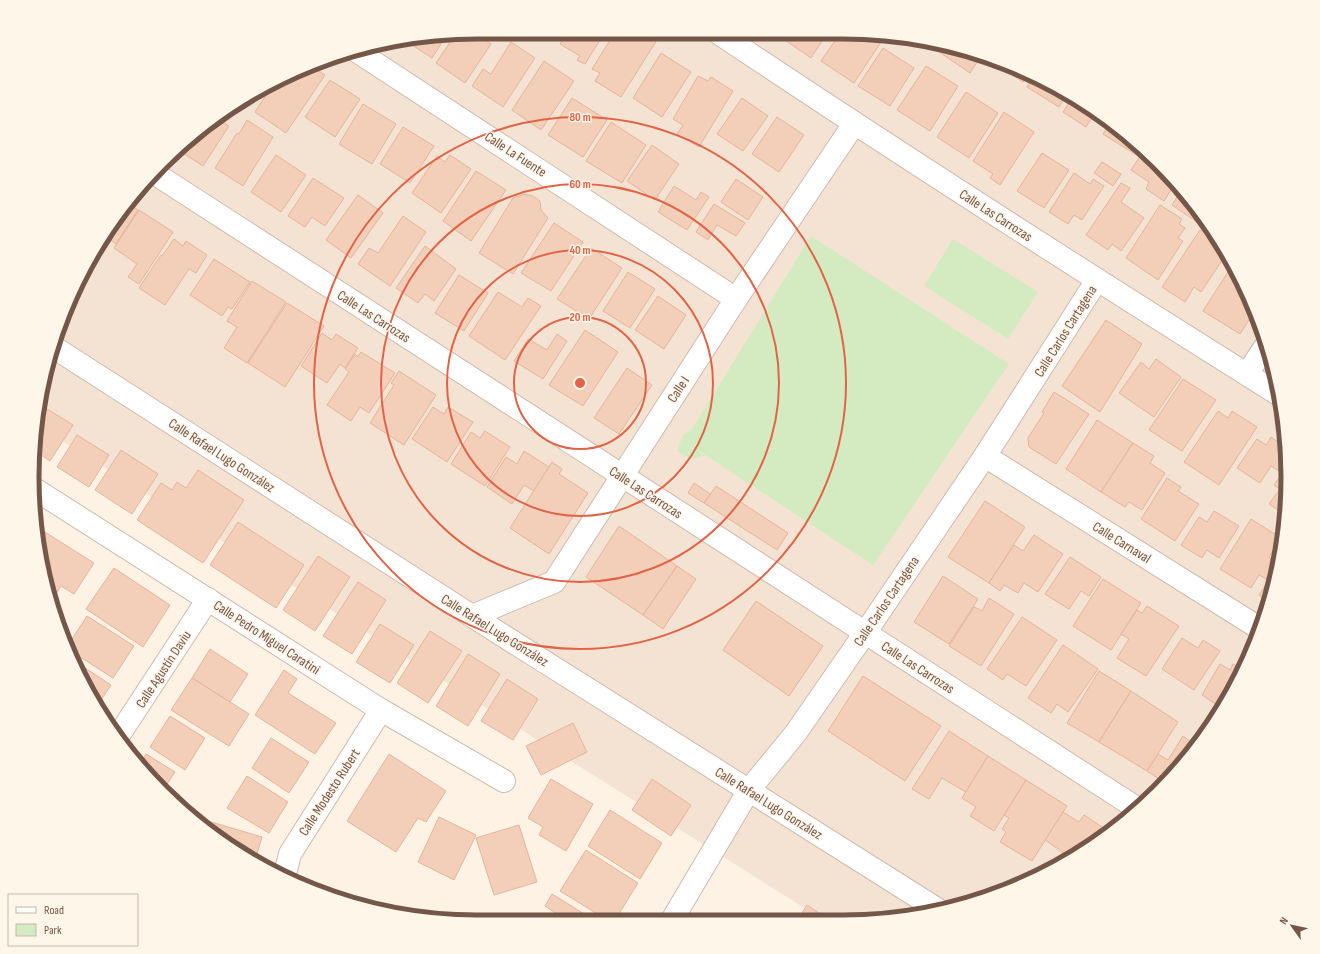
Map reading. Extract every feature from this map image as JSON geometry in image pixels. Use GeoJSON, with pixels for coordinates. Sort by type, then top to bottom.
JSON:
{"type":"FeatureCollection","features":[{"type":"Feature","properties":{"kind":"street","name":"Calle Las Carrozas"},"geometry":{"type":"LineString","coordinates":[[727,39],[854,124],[1273,391]]}},
{"type":"Feature","properties":{"kind":"street","name":"Calle La Fuente"},"geometry":{"type":"LineString","coordinates":[[362,55],[736,299]]}},
{"type":"Feature","properties":{"kind":"street","name":"Calle I"},"geometry":{"type":"LineString","coordinates":[[472,616],[554,582],[736,299],[854,124]]}},
{"type":"Feature","properties":{"kind":"street","name":"Calle Las Carrozas"},"geometry":{"type":"LineString","coordinates":[[159,176],[1133,805]]}},
{"type":"Feature","properties":{"kind":"street","name":"Calle Carlos Cartagena"},"geometry":{"type":"LineString","coordinates":[[675,915],[749,790],[795,734],[865,633],[985,456],[1097,280]]}},
{"type":"Feature","properties":{"kind":"street","name":"Calle Rafael Lugo González"},"geometry":{"type":"LineString","coordinates":[[58,350],[472,616],[933,906]]}},
{"type":"Feature","properties":{"kind":"street"},"geometry":{"type":"LineString","coordinates":[[1247,374],[1262,351]]}},
{"type":"Feature","properties":{"kind":"street","name":"Calle Carnaval"},"geometry":{"type":"LineString","coordinates":[[985,456],[1255,626]]}},
{"type":"Feature","properties":{"kind":"street","name":"Calle Pedro Miguel Caratini"},"geometry":{"type":"LineString","coordinates":[[40,492],[382,710],[504,781]]}},
{"type":"Feature","properties":{"kind":"street","name":"Calle Agustín Daviu"},"geometry":{"type":"LineString","coordinates":[[121,732],[208,599]]}},
{"type":"Feature","properties":{"kind":"street","name":"Calle Modesto Rubert"},"geometry":{"type":"LineString","coordinates":[[286,871],[290,854],[382,710]]}},
{"type":"Feature","properties":{"kind":"shaded area"},"geometry":{"type":"Polygon","coordinates":[[[477,39],[872,40],[928,47],[956,54],[1011,72],[1037,84],[1086,113],[1132,148],[1153,167],[1190,210],[1222,258],[1248,309],[1258,336],[1273,392],[1280,448],[1280,506],[1273,562],[1258,618],[1236,671],[1207,720],[1190,744],[1153,787],[1110,824],[1062,856],[1011,882],[984,892],[928,907],[872,914],[816,915],[42,428],[47,392],[62,336],[84,283],[98,258],[130,210],[148,188],[167,167],[210,130],[258,98],[309,72],[364,54],[392,47],[420,43],[477,39]]]}},
{"type":"Feature","properties":{"kind":"green space"},"geometry":{"type":"Polygon","coordinates":[[[811,236],[1009,364],[873,565],[705,455],[691,459],[677,451],[683,435],[692,429],[811,236]]]}},
{"type":"Feature","properties":{"kind":"green space"},"geometry":{"type":"Polygon","coordinates":[[[953,239],[1038,292],[1008,339],[924,286],[953,239]]]}},
{"type":"Feature","properties":{"kind":"building"},"geometry":{"type":"Polygon","coordinates":[[[484,39],[491,44],[465,83],[436,63],[452,40],[484,39]]]}},
{"type":"Feature","properties":{"kind":"building"},"geometry":{"type":"Polygon","coordinates":[[[563,39],[601,39],[585,64],[577,60],[580,56],[560,44],[563,39]]]}},
{"type":"Feature","properties":{"kind":"building"},"geometry":{"type":"Polygon","coordinates":[[[611,39],[657,40],[621,97],[595,81],[600,73],[592,69],[611,39]]]}},
{"type":"Feature","properties":{"kind":"building"},"geometry":{"type":"Polygon","coordinates":[[[783,39],[823,39],[811,58],[783,39]]]}},
{"type":"Feature","properties":{"kind":"building"},"geometry":{"type":"Polygon","coordinates":[[[836,39],[882,41],[854,83],[821,61],[836,39]]]}},
{"type":"Feature","properties":{"kind":"building"},"geometry":{"type":"Polygon","coordinates":[[[443,41],[432,58],[411,44],[443,41]]]}},
{"type":"Feature","properties":{"kind":"building"},"geometry":{"type":"Polygon","coordinates":[[[511,42],[535,58],[503,107],[472,86],[483,69],[491,74],[511,42]]]}},
{"type":"Feature","properties":{"kind":"building"},"geometry":{"type":"Polygon","coordinates":[[[883,48],[914,68],[890,106],[858,86],[883,48]]]}},
{"type":"Feature","properties":{"kind":"building"},"geometry":{"type":"Polygon","coordinates":[[[935,49],[956,54],[978,60],[970,73],[935,49]]]}},
{"type":"Feature","properties":{"kind":"building"},"geometry":{"type":"Polygon","coordinates":[[[661,53],[691,72],[662,117],[633,98],[661,53]]]}},
{"type":"Feature","properties":{"kind":"building"},"geometry":{"type":"Polygon","coordinates":[[[544,61],[574,81],[541,130],[512,110],[544,61]]]}},
{"type":"Feature","properties":{"kind":"building"},"geometry":{"type":"Polygon","coordinates":[[[926,66],[958,86],[930,131],[897,110],[926,66]]]}},
{"type":"Feature","properties":{"kind":"building"},"geometry":{"type":"Polygon","coordinates":[[[316,69],[325,75],[286,133],[255,112],[268,93],[283,84],[316,69]]]}},
{"type":"Feature","properties":{"kind":"building"},"geometry":{"type":"Polygon","coordinates":[[[1005,70],[1025,79],[1023,82],[1005,70]]]}},
{"type":"Feature","properties":{"kind":"building"},"geometry":{"type":"Polygon","coordinates":[[[698,76],[708,81],[711,77],[733,91],[699,147],[677,134],[683,125],[673,119],[698,76]]]}},
{"type":"Feature","properties":{"kind":"building"},"geometry":{"type":"Polygon","coordinates":[[[330,80],[360,99],[335,137],[305,117],[330,80]]]}},
{"type":"Feature","properties":{"kind":"building"},"geometry":{"type":"Polygon","coordinates":[[[1031,81],[1063,99],[1059,107],[1027,87],[1031,81]]]}},
{"type":"Feature","properties":{"kind":"building"},"geometry":{"type":"Polygon","coordinates":[[[966,92],[998,113],[969,158],[937,137],[966,92]]]}},
{"type":"Feature","properties":{"kind":"building"},"geometry":{"type":"Polygon","coordinates":[[[572,98],[607,120],[583,157],[548,135],[572,98]]]}},
{"type":"Feature","properties":{"kind":"building"},"geometry":{"type":"Polygon","coordinates":[[[742,98],[768,116],[743,151],[717,134],[742,98]]]}},
{"type":"Feature","properties":{"kind":"building"},"geometry":{"type":"Polygon","coordinates":[[[1069,103],[1094,119],[1092,118],[1086,127],[1063,112],[1069,103]]]}},
{"type":"Feature","properties":{"kind":"building"},"geometry":{"type":"Polygon","coordinates":[[[363,104],[396,124],[372,164],[339,144],[363,104]]]}},
{"type":"Feature","properties":{"kind":"building"},"geometry":{"type":"Polygon","coordinates":[[[1004,112],[1034,132],[1000,185],[990,178],[993,174],[973,161],[1004,112]]]}},
{"type":"Feature","properties":{"kind":"building"},"geometry":{"type":"Polygon","coordinates":[[[777,117],[804,135],[779,172],[752,154],[777,117]]]}},
{"type":"Feature","properties":{"kind":"building"},"geometry":{"type":"Polygon","coordinates":[[[247,120],[273,137],[243,186],[215,168],[247,120]]]}},
{"type":"Feature","properties":{"kind":"building"},"geometry":{"type":"Polygon","coordinates":[[[222,121],[229,126],[203,166],[183,153],[222,121]]]}},
{"type":"Feature","properties":{"kind":"building"},"geometry":{"type":"Polygon","coordinates":[[[611,122],[646,145],[622,183],[586,161],[611,122]]]}},
{"type":"Feature","properties":{"kind":"building"},"geometry":{"type":"Polygon","coordinates":[[[403,127],[434,146],[410,183],[380,164],[403,127]]]}},
{"type":"Feature","properties":{"kind":"building"},"geometry":{"type":"Polygon","coordinates":[[[1107,128],[1139,154],[1138,156],[1103,134],[1107,128]]]}},
{"type":"Feature","properties":{"kind":"building"},"geometry":{"type":"Polygon","coordinates":[[[652,145],[679,164],[655,200],[627,181],[652,145]]]}},
{"type":"Feature","properties":{"kind":"building"},"geometry":{"type":"Polygon","coordinates":[[[1042,153],[1069,170],[1044,208],[1017,191],[1042,153]]]}},
{"type":"Feature","properties":{"kind":"building"},"geometry":{"type":"Polygon","coordinates":[[[276,155],[306,175],[281,212],[251,192],[276,155]]]}},
{"type":"Feature","properties":{"kind":"building"},"geometry":{"type":"Polygon","coordinates":[[[450,155],[471,169],[441,213],[412,193],[437,156],[445,162],[450,155]]]}},
{"type":"Feature","properties":{"kind":"building"},"geometry":{"type":"Polygon","coordinates":[[[1140,156],[1153,167],[1172,188],[1164,201],[1146,189],[1149,182],[1131,170],[1140,156]]]}},
{"type":"Feature","properties":{"kind":"building"},"geometry":{"type":"Polygon","coordinates":[[[1102,162],[1121,174],[1113,186],[1094,173],[1102,162]]]}},
{"type":"Feature","properties":{"kind":"building"},"geometry":{"type":"Polygon","coordinates":[[[476,171],[506,190],[471,241],[443,221],[476,171]]]}},
{"type":"Feature","properties":{"kind":"building"},"geometry":{"type":"Polygon","coordinates":[[[1074,173],[1090,184],[1093,179],[1104,186],[1082,220],[1074,215],[1068,224],[1049,212],[1074,173]]]}},
{"type":"Feature","properties":{"kind":"building"},"geometry":{"type":"Polygon","coordinates":[[[313,178],[344,198],[325,226],[312,217],[305,227],[288,216],[313,178]]]}},
{"type":"Feature","properties":{"kind":"building"},"geometry":{"type":"Polygon","coordinates":[[[736,179],[763,197],[748,220],[721,202],[736,179]]]}},
{"type":"Feature","properties":{"kind":"building"},"geometry":{"type":"Polygon","coordinates":[[[1121,183],[1130,188],[1121,202],[1144,218],[1121,251],[1112,244],[1108,250],[1086,235],[1121,183]]]}},
{"type":"Feature","properties":{"kind":"building"},"geometry":{"type":"Polygon","coordinates":[[[674,186],[696,200],[701,192],[709,197],[687,230],[658,212],[674,186]]]}},
{"type":"Feature","properties":{"kind":"building"},"geometry":{"type":"Polygon","coordinates":[[[524,194],[533,196],[540,201],[541,210],[548,218],[513,274],[479,253],[513,198],[524,194]]]}},
{"type":"Feature","properties":{"kind":"building"},"geometry":{"type":"Polygon","coordinates":[[[358,195],[383,213],[351,258],[326,240],[358,195]]]}},
{"type":"Feature","properties":{"kind":"building"},"geometry":{"type":"Polygon","coordinates":[[[1178,195],[1200,224],[1172,205],[1178,195]]]}},
{"type":"Feature","properties":{"kind":"building"},"geometry":{"type":"Polygon","coordinates":[[[714,204],[745,223],[736,236],[717,225],[708,240],[696,232],[714,204]]]}},
{"type":"Feature","properties":{"kind":"building"},"geometry":{"type":"Polygon","coordinates":[[[1160,205],[1182,219],[1179,224],[1185,228],[1178,238],[1183,241],[1158,280],[1126,258],[1160,205]]]}},
{"type":"Feature","properties":{"kind":"building"},"geometry":{"type":"Polygon","coordinates":[[[133,207],[138,210],[116,244],[111,240],[106,247],[113,234],[133,207]]]}},
{"type":"Feature","properties":{"kind":"building"},"geometry":{"type":"Polygon","coordinates":[[[139,210],[173,232],[139,284],[128,277],[137,264],[114,248],[139,210]]]}},
{"type":"Feature","properties":{"kind":"building"},"geometry":{"type":"Polygon","coordinates":[[[403,216],[426,232],[390,286],[358,264],[369,248],[378,253],[403,216]]]}},
{"type":"Feature","properties":{"kind":"building"},"geometry":{"type":"Polygon","coordinates":[[[554,223],[583,242],[551,291],[521,273],[554,223]]]}},
{"type":"Feature","properties":{"kind":"building"},"geometry":{"type":"Polygon","coordinates":[[[1200,230],[1208,235],[1223,259],[1201,292],[1194,287],[1185,302],[1162,287],[1200,230]]]}},
{"type":"Feature","properties":{"kind":"building"},"geometry":{"type":"Polygon","coordinates":[[[174,239],[183,246],[186,241],[207,255],[196,273],[189,269],[165,305],[139,288],[161,255],[162,256],[174,239]]]}},
{"type":"Feature","properties":{"kind":"building"},"geometry":{"type":"Polygon","coordinates":[[[425,246],[456,269],[434,301],[425,294],[418,303],[396,288],[425,246]]]}},
{"type":"Feature","properties":{"kind":"building"},"geometry":{"type":"Polygon","coordinates":[[[591,248],[622,268],[589,319],[557,299],[591,248]]]}},
{"type":"Feature","properties":{"kind":"building"},"geometry":{"type":"Polygon","coordinates":[[[214,259],[250,282],[232,309],[228,307],[222,316],[190,295],[214,259]]]}},
{"type":"Feature","properties":{"kind":"building"},"geometry":{"type":"Polygon","coordinates":[[[1229,270],[1251,317],[1240,334],[1203,311],[1229,270]]]}},
{"type":"Feature","properties":{"kind":"building"},"geometry":{"type":"Polygon","coordinates":[[[628,272],[655,289],[630,328],[603,311],[628,272]]]}},
{"type":"Feature","properties":{"kind":"building"},"geometry":{"type":"Polygon","coordinates":[[[459,275],[488,293],[464,331],[435,313],[459,275]]]}},
{"type":"Feature","properties":{"kind":"building"},"geometry":{"type":"Polygon","coordinates":[[[252,281],[286,302],[247,363],[224,348],[237,327],[227,321],[252,281]]]}},
{"type":"Feature","properties":{"kind":"building"},"geometry":{"type":"Polygon","coordinates":[[[498,292],[522,307],[528,298],[541,306],[505,360],[469,336],[498,292]]]}},
{"type":"Feature","properties":{"kind":"building"},"geometry":{"type":"Polygon","coordinates":[[[658,296],[686,315],[664,349],[635,330],[658,296]]]}},
{"type":"Feature","properties":{"kind":"building"},"geometry":{"type":"Polygon","coordinates":[[[287,303],[324,326],[285,387],[248,363],[287,303]]]}},
{"type":"Feature","properties":{"kind":"building"},"geometry":{"type":"Polygon","coordinates":[[[1106,320],[1142,344],[1100,412],[1062,386],[1106,320]]]}},
{"type":"Feature","properties":{"kind":"building"},"geometry":{"type":"Polygon","coordinates":[[[585,330],[618,352],[583,406],[549,385],[585,330]]]}},
{"type":"Feature","properties":{"kind":"building"},"geometry":{"type":"Polygon","coordinates":[[[322,333],[332,340],[336,334],[358,348],[345,368],[340,364],[327,383],[301,366],[322,333]]]}},
{"type":"Feature","properties":{"kind":"building"},"geometry":{"type":"Polygon","coordinates":[[[557,334],[567,341],[543,379],[514,361],[528,339],[547,350],[557,334]]]}},
{"type":"Feature","properties":{"kind":"building"},"geometry":{"type":"Polygon","coordinates":[[[361,352],[395,373],[369,413],[360,407],[351,421],[327,405],[349,372],[345,369],[355,354],[358,357],[361,352]]]}},
{"type":"Feature","properties":{"kind":"building"},"geometry":{"type":"Polygon","coordinates":[[[1156,359],[1181,377],[1154,417],[1119,393],[1141,362],[1149,369],[1156,359]]]}},
{"type":"Feature","properties":{"kind":"building"},"geometry":{"type":"Polygon","coordinates":[[[627,368],[652,385],[619,434],[594,418],[627,368]]]}},
{"type":"Feature","properties":{"kind":"building"},"geometry":{"type":"Polygon","coordinates":[[[399,371],[436,395],[404,445],[370,423],[394,385],[391,383],[399,371]]]}},
{"type":"Feature","properties":{"kind":"building"},"geometry":{"type":"Polygon","coordinates":[[[1183,379],[1216,400],[1182,451],[1149,430],[1183,379]]]}},
{"type":"Feature","properties":{"kind":"building"},"geometry":{"type":"Polygon","coordinates":[[[1054,392],[1089,414],[1056,464],[1029,447],[1028,438],[1044,413],[1042,412],[1054,392]]]}},
{"type":"Feature","properties":{"kind":"building"},"geometry":{"type":"Polygon","coordinates":[[[433,407],[444,414],[448,407],[473,422],[447,462],[412,439],[433,407]]]}},
{"type":"Feature","properties":{"kind":"building"},"geometry":{"type":"Polygon","coordinates":[[[45,408],[73,425],[50,461],[40,454],[45,408]]]}},
{"type":"Feature","properties":{"kind":"building"},"geometry":{"type":"Polygon","coordinates":[[[1218,411],[1228,418],[1232,411],[1257,427],[1219,485],[1184,462],[1218,411]]]}},
{"type":"Feature","properties":{"kind":"building"},"geometry":{"type":"Polygon","coordinates":[[[1097,420],[1133,443],[1101,492],[1066,469],[1097,420]]]}},
{"type":"Feature","properties":{"kind":"building"},"geometry":{"type":"Polygon","coordinates":[[[485,431],[510,447],[485,486],[451,464],[471,432],[480,438],[485,431]]]}},
{"type":"Feature","properties":{"kind":"building"},"geometry":{"type":"Polygon","coordinates":[[[77,435],[109,455],[89,487],[57,467],[77,435]]]}},
{"type":"Feature","properties":{"kind":"building"},"geometry":{"type":"Polygon","coordinates":[[[1271,437],[1279,443],[1281,469],[1279,471],[1271,466],[1260,483],[1237,468],[1257,439],[1266,445],[1271,437]]]}},
{"type":"Feature","properties":{"kind":"building"},"geometry":{"type":"Polygon","coordinates":[[[1133,443],[1154,456],[1150,463],[1165,473],[1142,510],[1129,502],[1125,507],[1101,492],[1133,443]]]}},
{"type":"Feature","properties":{"kind":"building"},"geometry":{"type":"Polygon","coordinates":[[[121,450],[158,474],[132,514],[95,490],[121,450]]]}},
{"type":"Feature","properties":{"kind":"building"},"geometry":{"type":"Polygon","coordinates":[[[524,451],[549,467],[534,491],[524,485],[512,504],[487,487],[506,457],[517,464],[524,451]]]}},
{"type":"Feature","properties":{"kind":"building"},"geometry":{"type":"Polygon","coordinates":[[[552,462],[562,469],[559,474],[588,493],[549,554],[510,528],[552,462]]]}},
{"type":"Feature","properties":{"kind":"building"},"geometry":{"type":"Polygon","coordinates":[[[198,470],[244,500],[203,563],[137,520],[161,483],[172,490],[177,482],[186,488],[198,470]]]}},
{"type":"Feature","properties":{"kind":"building"},"geometry":{"type":"Polygon","coordinates":[[[1281,475],[1279,511],[1269,504],[1280,489],[1274,485],[1281,475]]]}},
{"type":"Feature","properties":{"kind":"building"},"geometry":{"type":"Polygon","coordinates":[[[1167,478],[1181,487],[1178,491],[1199,504],[1175,541],[1141,519],[1167,478]]]}},
{"type":"Feature","properties":{"kind":"building"},"geometry":{"type":"Polygon","coordinates":[[[694,483],[710,494],[704,503],[688,493],[694,483]]]}},
{"type":"Feature","properties":{"kind":"building"},"geometry":{"type":"Polygon","coordinates":[[[716,486],[788,533],[777,550],[704,503],[716,486]]]}},
{"type":"Feature","properties":{"kind":"building"},"geometry":{"type":"Polygon","coordinates":[[[985,501],[1025,527],[989,583],[948,557],[985,501]]]}},
{"type":"Feature","properties":{"kind":"building"},"geometry":{"type":"Polygon","coordinates":[[[1214,511],[1239,526],[1219,558],[1207,550],[1202,558],[1181,545],[1199,517],[1207,522],[1214,511]]]}},
{"type":"Feature","properties":{"kind":"building"},"geometry":{"type":"Polygon","coordinates":[[[1251,519],[1277,535],[1275,547],[1269,557],[1273,560],[1271,571],[1266,579],[1259,575],[1251,588],[1220,569],[1251,519]]]}},
{"type":"Feature","properties":{"kind":"building"},"geometry":{"type":"Polygon","coordinates":[[[238,522],[304,565],[276,608],[210,565],[238,522]]]}},
{"type":"Feature","properties":{"kind":"building"},"geometry":{"type":"Polygon","coordinates":[[[619,526],[677,566],[643,615],[586,577],[619,526]]]}},
{"type":"Feature","properties":{"kind":"building"},"geometry":{"type":"Polygon","coordinates":[[[43,531],[94,563],[74,594],[61,586],[55,595],[47,562],[43,531]]]}},
{"type":"Feature","properties":{"kind":"building"},"geometry":{"type":"Polygon","coordinates":[[[1034,535],[1063,554],[1038,592],[1024,583],[1018,593],[1004,585],[1000,591],[989,583],[1014,545],[1023,551],[1034,535]]]}},
{"type":"Feature","properties":{"kind":"building"},"geometry":{"type":"Polygon","coordinates":[[[318,556],[350,577],[315,631],[283,610],[318,556]]]}},
{"type":"Feature","properties":{"kind":"building"},"geometry":{"type":"Polygon","coordinates":[[[1070,557],[1101,577],[1089,596],[1081,591],[1069,609],[1045,594],[1070,557]]]}},
{"type":"Feature","properties":{"kind":"building"},"geometry":{"type":"Polygon","coordinates":[[[677,566],[696,579],[663,629],[643,615],[677,566]]]}},
{"type":"Feature","properties":{"kind":"building"},"geometry":{"type":"Polygon","coordinates":[[[114,568],[170,605],[143,647],[86,609],[114,568]]]}},
{"type":"Feature","properties":{"kind":"building"},"geometry":{"type":"Polygon","coordinates":[[[943,576],[978,599],[949,644],[914,622],[943,576]]]}},
{"type":"Feature","properties":{"kind":"building"},"geometry":{"type":"Polygon","coordinates":[[[1103,579],[1141,603],[1111,650],[1073,626],[1103,579]]]}},
{"type":"Feature","properties":{"kind":"building"},"geometry":{"type":"Polygon","coordinates":[[[1268,581],[1264,598],[1259,595],[1268,581]]]}},
{"type":"Feature","properties":{"kind":"building"},"geometry":{"type":"Polygon","coordinates":[[[358,582],[386,600],[352,654],[323,636],[358,582]]]}},
{"type":"Feature","properties":{"kind":"building"},"geometry":{"type":"Polygon","coordinates":[[[989,598],[1014,614],[981,666],[949,646],[974,607],[982,611],[989,598]]]}},
{"type":"Feature","properties":{"kind":"building"},"geometry":{"type":"Polygon","coordinates":[[[756,601],[823,646],[789,696],[723,650],[756,601]]]}},
{"type":"Feature","properties":{"kind":"building"},"geometry":{"type":"Polygon","coordinates":[[[1147,606],[1179,626],[1146,676],[1117,658],[1129,639],[1121,634],[1137,610],[1142,613],[1147,606]]]}},
{"type":"Feature","properties":{"kind":"building"},"geometry":{"type":"Polygon","coordinates":[[[87,616],[134,646],[113,678],[76,655],[71,641],[87,616]]]}},
{"type":"Feature","properties":{"kind":"building"},"geometry":{"type":"Polygon","coordinates":[[[1022,617],[1057,640],[1026,686],[1007,674],[1003,680],[987,669],[1022,617]]]}},
{"type":"Feature","properties":{"kind":"building"},"geometry":{"type":"Polygon","coordinates":[[[380,624],[414,645],[390,683],[356,662],[380,624]]]}},
{"type":"Feature","properties":{"kind":"building"},"geometry":{"type":"Polygon","coordinates":[[[430,631],[462,651],[428,703],[397,683],[430,631]]]}},
{"type":"Feature","properties":{"kind":"building"},"geometry":{"type":"Polygon","coordinates":[[[1182,638],[1198,648],[1203,640],[1220,651],[1194,690],[1162,669],[1182,638]]]}},
{"type":"Feature","properties":{"kind":"building"},"geometry":{"type":"Polygon","coordinates":[[[1063,645],[1098,669],[1068,712],[1057,704],[1051,713],[1028,698],[1063,645]]]}},
{"type":"Feature","properties":{"kind":"building"},"geometry":{"type":"Polygon","coordinates":[[[210,649],[248,674],[230,702],[192,678],[210,649]]]}},
{"type":"Feature","properties":{"kind":"building"},"geometry":{"type":"Polygon","coordinates":[[[468,654],[500,674],[468,726],[436,706],[468,654]]]}},
{"type":"Feature","properties":{"kind":"building"},"geometry":{"type":"Polygon","coordinates":[[[1220,664],[1230,670],[1233,664],[1238,667],[1216,705],[1202,695],[1220,664]]]}},
{"type":"Feature","properties":{"kind":"building"},"geometry":{"type":"Polygon","coordinates":[[[82,666],[111,685],[101,700],[82,666]]]}},
{"type":"Feature","properties":{"kind":"building"},"geometry":{"type":"Polygon","coordinates":[[[284,670],[297,679],[288,693],[336,723],[315,754],[255,715],[284,670]]]}},
{"type":"Feature","properties":{"kind":"building"},"geometry":{"type":"Polygon","coordinates":[[[1099,671],[1131,691],[1099,742],[1067,723],[1099,671]]]}},
{"type":"Feature","properties":{"kind":"building"},"geometry":{"type":"Polygon","coordinates":[[[863,676],[941,726],[905,781],[828,731],[863,676]]]}},
{"type":"Feature","properties":{"kind":"building"},"geometry":{"type":"Polygon","coordinates":[[[192,678],[249,714],[229,746],[171,710],[192,678]]]}},
{"type":"Feature","properties":{"kind":"building"},"geometry":{"type":"Polygon","coordinates":[[[507,679],[538,699],[513,740],[481,721],[507,679]]]}},
{"type":"Feature","properties":{"kind":"building"},"geometry":{"type":"Polygon","coordinates":[[[1131,691],[1178,722],[1147,771],[1099,742],[1131,691]]]}},
{"type":"Feature","properties":{"kind":"building"},"geometry":{"type":"Polygon","coordinates":[[[170,716],[205,738],[185,770],[150,747],[170,716]]]}},
{"type":"Feature","properties":{"kind":"building"},"geometry":{"type":"Polygon","coordinates":[[[573,723],[587,752],[541,775],[526,746],[573,723]]]}},
{"type":"Feature","properties":{"kind":"building"},"geometry":{"type":"Polygon","coordinates":[[[949,731],[988,756],[966,792],[942,778],[929,799],[912,789],[949,731]]]}},
{"type":"Feature","properties":{"kind":"building"},"geometry":{"type":"Polygon","coordinates":[[[1183,736],[1191,742],[1160,779],[1147,771],[1158,754],[1168,760],[1183,736]]]}},
{"type":"Feature","properties":{"kind":"building"},"geometry":{"type":"Polygon","coordinates":[[[271,738],[309,762],[289,793],[252,768],[271,738]]]}},
{"type":"Feature","properties":{"kind":"building"},"geometry":{"type":"Polygon","coordinates":[[[146,754],[175,772],[166,786],[148,766],[143,759],[146,754]]]}},
{"type":"Feature","properties":{"kind":"building"},"geometry":{"type":"Polygon","coordinates":[[[389,754],[446,791],[426,822],[418,818],[396,852],[347,821],[389,754]]]}},
{"type":"Feature","properties":{"kind":"building"},"geometry":{"type":"Polygon","coordinates":[[[988,756],[1026,780],[994,831],[970,816],[976,807],[962,798],[988,756]]]}},
{"type":"Feature","properties":{"kind":"building"},"geometry":{"type":"Polygon","coordinates":[[[247,776],[288,802],[269,833],[227,808],[247,776]]]}},
{"type":"Feature","properties":{"kind":"building"},"geometry":{"type":"Polygon","coordinates":[[[551,779],[593,804],[566,851],[539,835],[543,827],[528,818],[551,779]]]}},
{"type":"Feature","properties":{"kind":"building"},"geometry":{"type":"Polygon","coordinates":[[[652,779],[691,805],[671,836],[632,810],[652,779]]]}},
{"type":"Feature","properties":{"kind":"building"},"geometry":{"type":"Polygon","coordinates":[[[1026,780],[1067,806],[1032,861],[1000,842],[1006,832],[1002,829],[1009,818],[1004,815],[1026,780]]]}},
{"type":"Feature","properties":{"kind":"building"},"geometry":{"type":"Polygon","coordinates":[[[610,810],[662,843],[640,879],[588,846],[610,810]]]}},
{"type":"Feature","properties":{"kind":"building"},"geometry":{"type":"Polygon","coordinates":[[[1063,812],[1079,822],[1084,815],[1104,828],[1065,854],[1045,840],[1063,812]]]}},
{"type":"Feature","properties":{"kind":"building"},"geometry":{"type":"Polygon","coordinates":[[[439,817],[476,835],[454,880],[418,862],[439,817]]]}},
{"type":"Feature","properties":{"kind":"building"},"geometry":{"type":"Polygon","coordinates":[[[205,820],[262,837],[257,855],[205,820]]]}},
{"type":"Feature","properties":{"kind":"building"},"geometry":{"type":"Polygon","coordinates":[[[519,825],[537,882],[494,895],[476,838],[519,825]]]}},
{"type":"Feature","properties":{"kind":"building"},"geometry":{"type":"Polygon","coordinates":[[[586,850],[638,883],[618,915],[599,915],[560,891],[586,850]]]}},
{"type":"Feature","properties":{"kind":"building"},"geometry":{"type":"Polygon","coordinates":[[[552,894],[586,915],[556,915],[545,906],[552,894]]]}},
{"type":"Feature","properties":{"kind":"building"},"geometry":{"type":"Polygon","coordinates":[[[807,905],[822,915],[801,915],[807,905]]]}}]}
